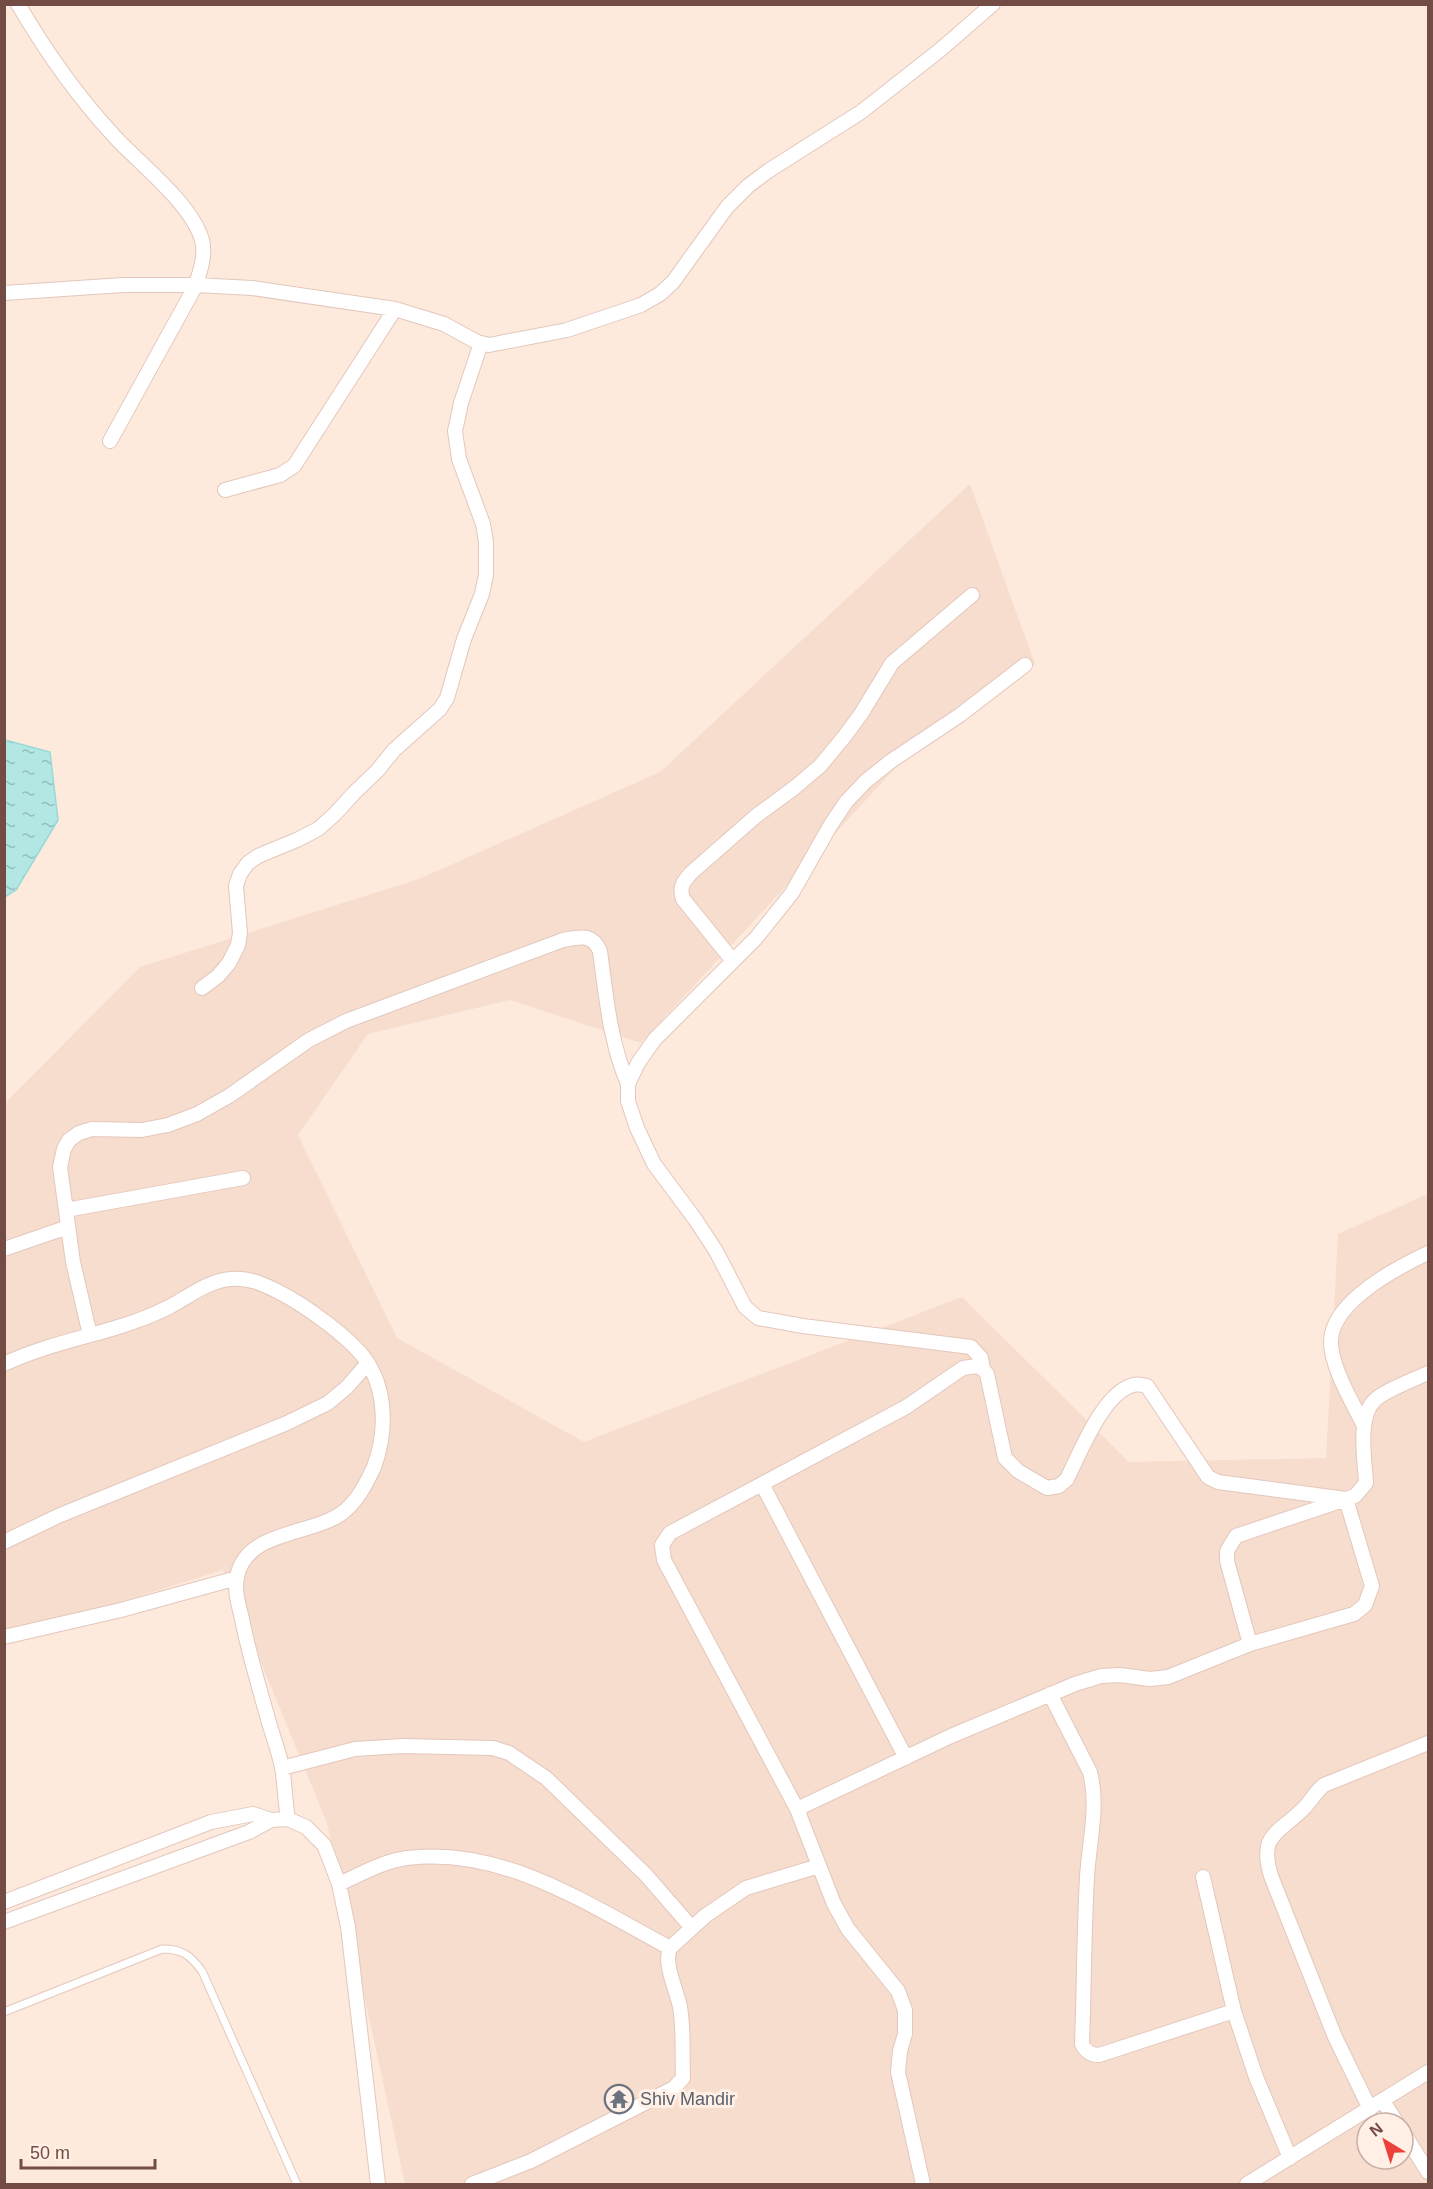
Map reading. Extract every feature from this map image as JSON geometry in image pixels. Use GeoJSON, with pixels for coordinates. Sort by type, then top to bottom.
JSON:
{"type":"FeatureCollection","features":[{"type":"Feature","properties":{"kind":"street"},"geometry":{"type":"LineString","coordinates":[[18,4],[42,46],[69,84],[115,138],[166,188],[195,224],[202,242],[203,259],[196,285],[110,441]]}},
{"type":"Feature","properties":{"kind":"street"},"geometry":{"type":"LineString","coordinates":[[4,293],[123,285],[252,288],[395,309],[444,324],[489,345],[567,330],[641,304],[660,294],[673,282],[727,207],[748,186],[861,112],[940,50],[993,4]]}},
{"type":"Feature","properties":{"kind":"street"},"geometry":{"type":"LineString","coordinates":[[225,490],[280,475],[294,466],[395,309]]}},
{"type":"Feature","properties":{"kind":"street"},"geometry":{"type":"LineString","coordinates":[[202,988],[218,976],[229,963],[238,945],[240,933],[236,886],[240,874],[248,863],[258,856],[318,829],[377,771],[394,750],[440,709],[447,698],[464,639],[482,594],[486,575],[486,542],[483,524],[459,459],[455,431],[461,403],[481,343]]}},
{"type":"Feature","properties":{"kind":"street"},"geometry":{"type":"LineString","coordinates":[[733,961],[683,899],[680,891],[682,884],[691,873],[756,816],[819,766],[844,738],[892,663],[972,596]]}},
{"type":"Feature","properties":{"kind":"street"},"geometry":{"type":"LineString","coordinates":[[628,1084],[638,1063],[655,1039],[756,938],[792,893],[846,802],[866,781],[891,761],[960,715],[1025,665]]}},
{"type":"Feature","properties":{"kind":"street"},"geometry":{"type":"LineString","coordinates":[[90,1335],[73,1262],[60,1167],[63,1149],[69,1140],[79,1133],[99,1128],[142,1130],[168,1125],[197,1114],[229,1096],[309,1040],[346,1021],[563,940],[584,936],[594,940],[600,951],[612,1039],[619,1065],[628,1084],[628,1101],[637,1128],[654,1164],[695,1218],[716,1251],[745,1307],[758,1318],[791,1324],[971,1347],[981,1358],[983,1369]]}},
{"type":"Feature","properties":{"kind":"street"},"geometry":{"type":"LineString","coordinates":[[66,1210],[243,1178]]}},
{"type":"Feature","properties":{"kind":"street"},"geometry":{"type":"LineString","coordinates":[[4,1249],[68,1227]]}},
{"type":"Feature","properties":{"kind":"street"},"geometry":{"type":"LineString","coordinates":[[1364,1426],[1335,1362],[1331,1339],[1338,1320],[1353,1301],[1386,1275],[1428,1253]]}},
{"type":"Feature","properties":{"kind":"street"},"geometry":{"type":"LineString","coordinates":[[4,1364],[47,1347],[132,1324],[215,1282],[232,1279],[250,1280],[298,1302],[347,1342],[368,1363],[378,1383],[383,1422],[380,1450],[368,1479],[354,1503],[331,1520],[273,1538],[255,1549],[245,1558],[237,1578],[236,1588],[248,1650],[282,1768],[288,1819]]}},
{"type":"Feature","properties":{"kind":"street"},"geometry":{"type":"LineString","coordinates":[[4,1542],[58,1516],[287,1423],[328,1403],[347,1387],[368,1363]]}},
{"type":"Feature","properties":{"kind":"street"},"geometry":{"type":"LineString","coordinates":[[923,2184],[898,2072],[905,2010],[897,1991],[848,1929],[834,1904],[797,1809],[664,1560],[662,1545],[670,1533],[906,1407],[963,1368],[977,1366],[987,1374],[1005,1458],[1018,1471],[1047,1488],[1059,1486],[1067,1479],[1111,1400],[1134,1384],[1147,1386],[1208,1477],[1218,1482],[1346,1499]]}},
{"type":"Feature","properties":{"kind":"street"},"geometry":{"type":"LineString","coordinates":[[1250,1644],[1227,1561],[1230,1544],[1236,1536],[1355,1496],[1366,1483],[1364,1426],[1368,1408],[1375,1399],[1428,1373]]}},
{"type":"Feature","properties":{"kind":"street"},"geometry":{"type":"LineString","coordinates":[[762,1484],[906,1758]]}},
{"type":"Feature","properties":{"kind":"street"},"geometry":{"type":"LineString","coordinates":[[797,1809],[1050,1694],[1101,1676],[1120,1675],[1150,1679],[1168,1677],[1250,1644],[1354,1614],[1365,1605],[1372,1586],[1346,1499]]}},
{"type":"Feature","properties":{"kind":"street"},"geometry":{"type":"LineString","coordinates":[[4,1637],[121,1610],[237,1578]]}},
{"type":"Feature","properties":{"kind":"street"},"geometry":{"type":"LineString","coordinates":[[1050,1694],[1094,1784],[1087,1876],[1082,2044],[1085,2050],[1093,2055],[1099,2055],[1234,2011]]}},
{"type":"Feature","properties":{"kind":"street"},"geometry":{"type":"LineString","coordinates":[[1370,2109],[1335,2037],[1271,1876],[1266,1860],[1267,1845],[1275,1833],[1305,1808],[1314,1794],[1324,1785],[1428,1743]]}},
{"type":"Feature","properties":{"kind":"street"},"geometry":{"type":"LineString","coordinates":[[282,1768],[355,1749],[402,1746],[493,1748],[509,1752],[546,1778],[646,1875],[692,1928]]}},
{"type":"Feature","properties":{"kind":"street"},"geometry":{"type":"LineString","coordinates":[[4,1902],[212,1822],[253,1814],[271,1820],[288,1819],[306,1827],[324,1845],[339,1884],[356,1985],[378,2184]]}},
{"type":"Feature","properties":{"kind":"street"},"geometry":{"type":"LineString","coordinates":[[4,1922],[249,1832],[271,1820]]}},
{"type":"Feature","properties":{"kind":"street"},"geometry":{"type":"LineString","coordinates":[[339,1884],[379,1866],[405,1858],[439,1856],[469,1858],[510,1868],[576,1898],[670,1948]]}},
{"type":"Feature","properties":{"kind":"street"},"geometry":{"type":"LineString","coordinates":[[472,2184],[531,2161],[674,2088],[683,2078],[680,2008],[668,1964],[667,1954],[670,1948],[725,1901],[746,1888],[819,1866]]}},
{"type":"Feature","properties":{"kind":"street"},"geometry":{"type":"LineString","coordinates":[[1203,1877],[1234,2011],[1256,2077],[1290,2158]]}},
{"type":"Feature","properties":{"kind":"street"},"geometry":{"type":"LineString","coordinates":[[1247,2184],[1428,2072]]}},
{"type":"Feature","properties":{"kind":"street"},"geometry":{"type":"LineString","coordinates":[[1383,2101],[1389,2111]]}},
{"type":"Feature","properties":{"kind":"street"},"geometry":{"type":"LineString","coordinates":[[1415,2151],[1428,2172]]}},
{"type":"Feature","properties":{"kind":"lane"},"geometry":{"type":"LineString","coordinates":[[4,2012],[162,1948],[175,1949],[190,1955],[202,1971],[297,2184]]}},
{"type":"Feature","properties":{"kind":"shaded area"},"geometry":{"type":"Polygon","coordinates":[[[970,484],[1035,664],[914,748],[641,1043],[510,1000],[368,1034],[298,1135],[397,1338],[584,1442],[962,1297],[1129,1462],[1326,1458],[1338,1234],[1428,1194],[1428,2184],[405,2184],[327,1823],[223,1570],[5,1638],[5,1103],[140,967],[419,879],[660,772],[970,484]]]}},
{"type":"Feature","properties":{"kind":"water"},"geometry":{"type":"Polygon","coordinates":[[[5,740],[50,752],[58,820],[16,890],[5,897],[5,740]]]}},
{"type":"Feature","properties":{"kind":"place","name":"Shiv Mandir"},"geometry":{"type":"Point","coordinates":[619,2099]}}]}
